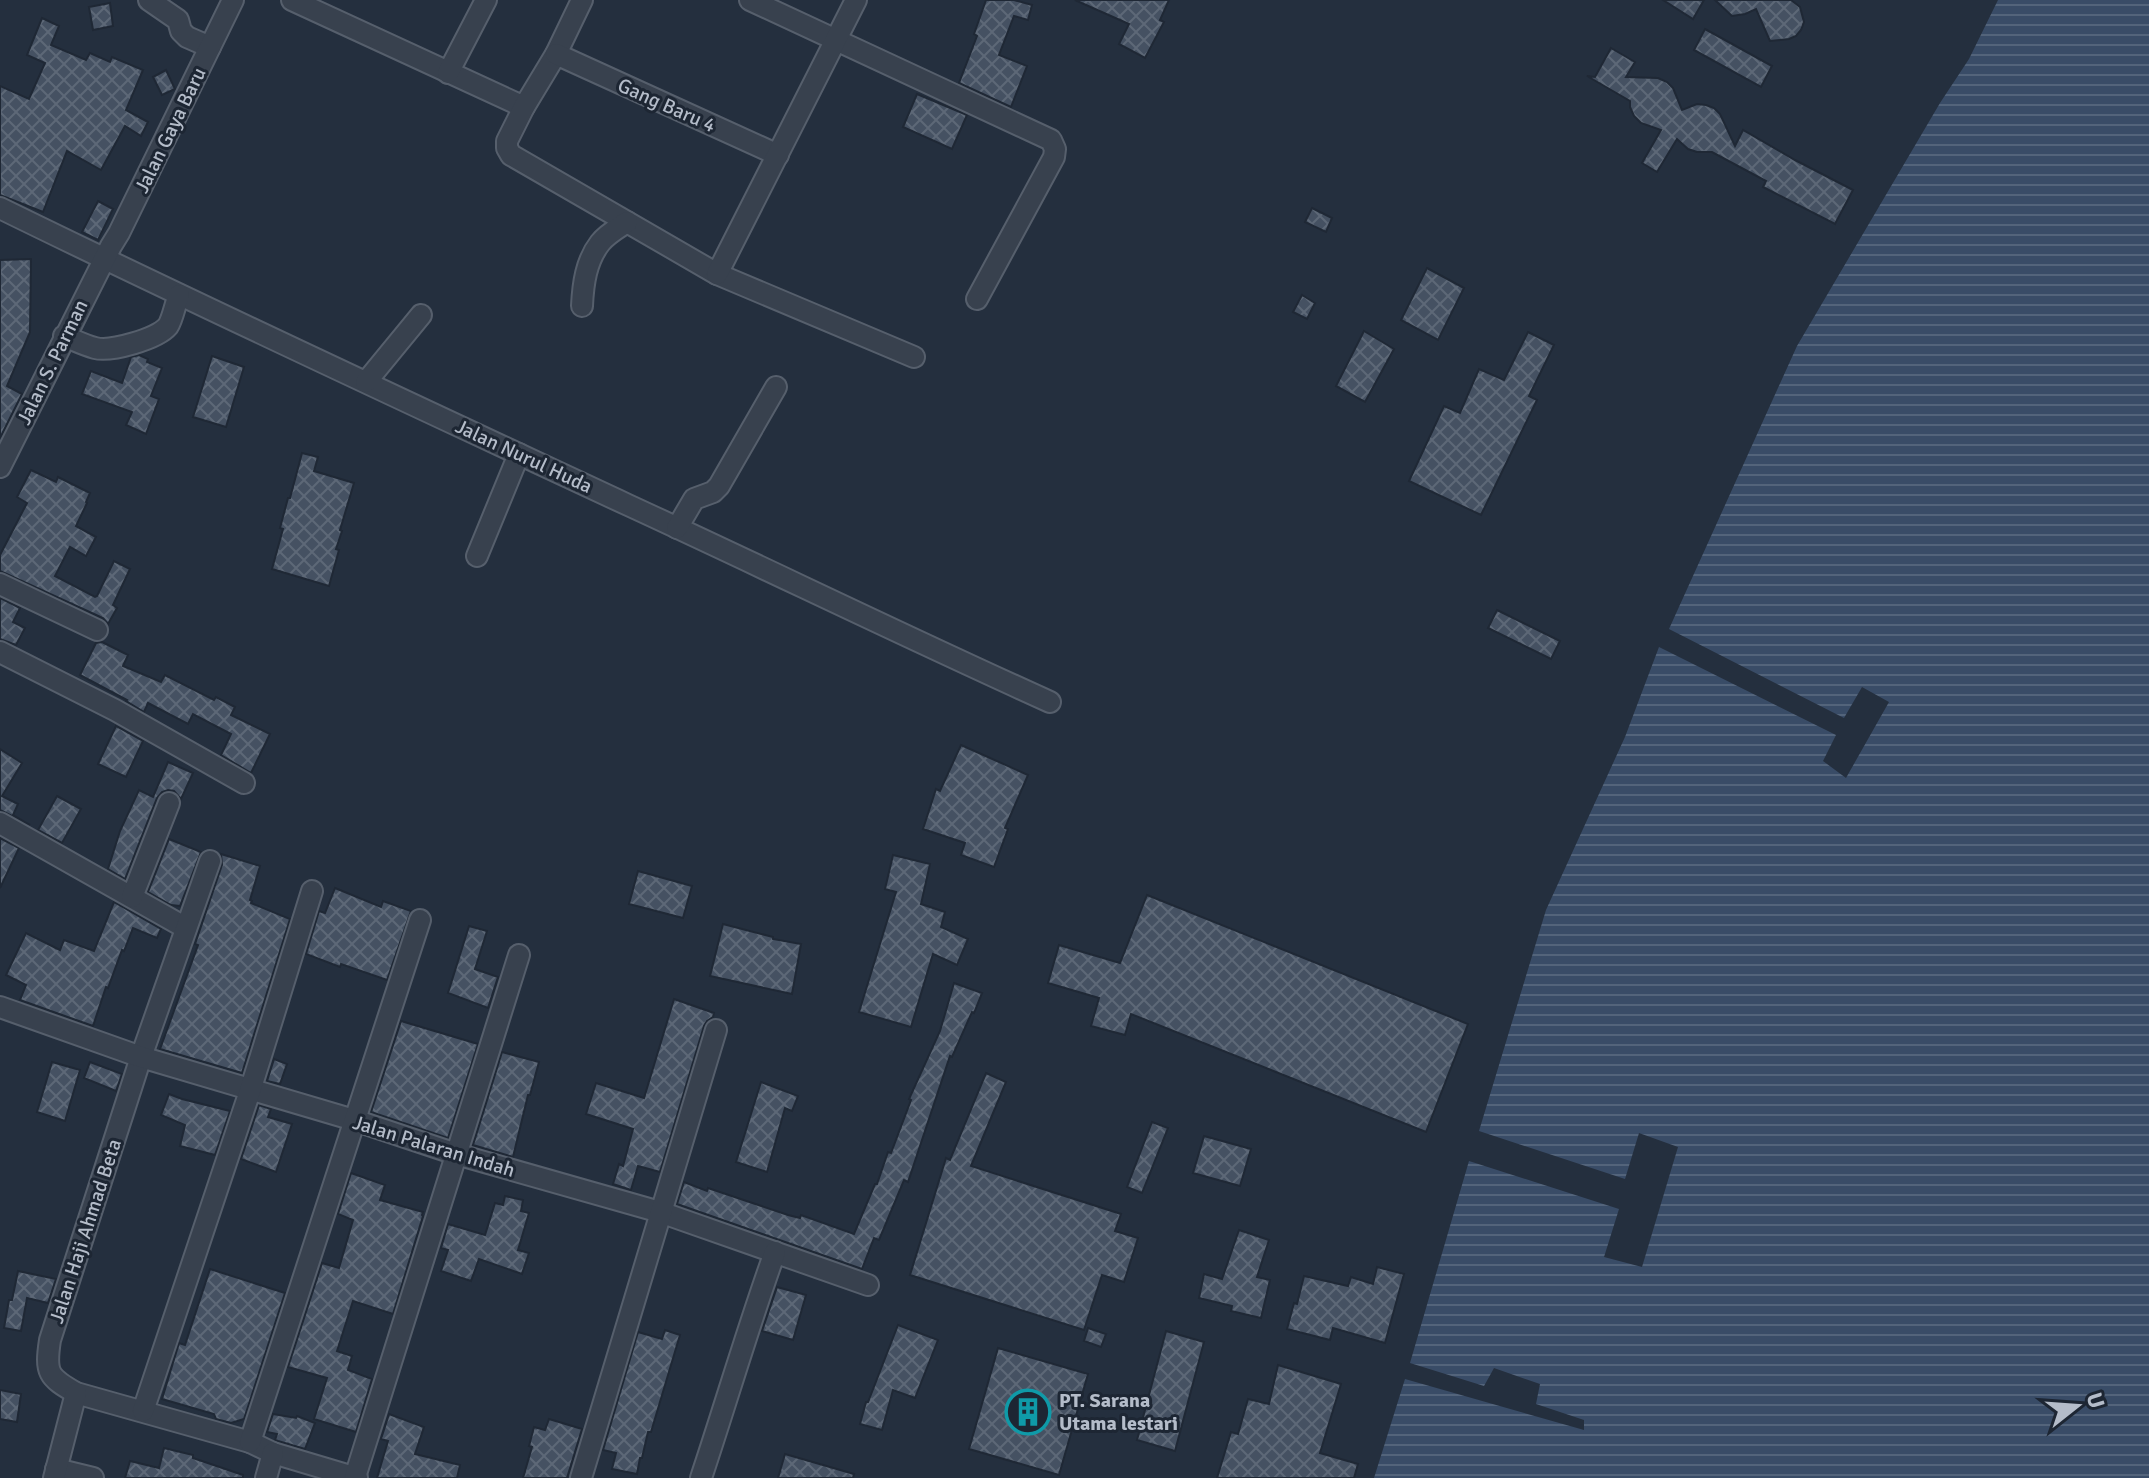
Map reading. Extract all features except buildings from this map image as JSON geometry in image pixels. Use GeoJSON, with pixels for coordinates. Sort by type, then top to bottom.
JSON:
{"type":"FeatureCollection","features":[{"type":"Feature","properties":{"kind":"street"},"geometry":{"type":"LineString","coordinates":[[149,0],[178,20],[181,31],[187,37],[210,47]]}},
{"type":"Feature","properties":{"kind":"street","name":"Jalan Gaya Baru"},"geometry":{"type":"LineString","coordinates":[[111,246],[233,0]]}},
{"type":"Feature","properties":{"kind":"street"},"geometry":{"type":"LineString","coordinates":[[292,0],[524,107]]}},
{"type":"Feature","properties":{"kind":"street"},"geometry":{"type":"LineString","coordinates":[[448,73],[486,0]]}},
{"type":"Feature","properties":{"kind":"street"},"geometry":{"type":"LineString","coordinates":[[582,0],[556,54],[507,141],[511,155],[717,274],[914,357]]}},
{"type":"Feature","properties":{"kind":"street"},"geometry":{"type":"LineString","coordinates":[[750,0],[1051,140],[1054,157],[977,299]]}},
{"type":"Feature","properties":{"kind":"street"},"geometry":{"type":"LineString","coordinates":[[717,274],[856,0]]}},
{"type":"Feature","properties":{"kind":"street","name":"Gang Baru 4"},"geometry":{"type":"LineString","coordinates":[[556,54],[778,155]]}},
{"type":"Feature","properties":{"kind":"street","name":"Jalan Nurul Huda"},"geometry":{"type":"LineString","coordinates":[[0,208],[111,246],[179,295],[1050,702]]}},
{"type":"Feature","properties":{"kind":"street"},"geometry":{"type":"LineString","coordinates":[[582,306],[585,274],[601,242],[627,222]]}},
{"type":"Feature","properties":{"kind":"street","name":"Jalan S. Parman"},"geometry":{"type":"LineString","coordinates":[[0,467],[111,246]]}},
{"type":"Feature","properties":{"kind":"street"},"geometry":{"type":"LineString","coordinates":[[64,336],[97,349],[113,348],[154,335],[168,325],[179,295]]}},
{"type":"Feature","properties":{"kind":"street"},"geometry":{"type":"LineString","coordinates":[[366,382],[421,315]]}},
{"type":"Feature","properties":{"kind":"street"},"geometry":{"type":"LineString","coordinates":[[677,528],[694,499],[713,492],[719,486],[776,387]]}},
{"type":"Feature","properties":{"kind":"street"},"geometry":{"type":"LineString","coordinates":[[477,556],[519,454]]}},
{"type":"Feature","properties":{"kind":"street"},"geometry":{"type":"LineString","coordinates":[[0,584],[97,630]]}},
{"type":"Feature","properties":{"kind":"street"},"geometry":{"type":"LineString","coordinates":[[0,652],[115,710],[244,783]]}},
{"type":"Feature","properties":{"kind":"street"},"geometry":{"type":"LineString","coordinates":[[132,897],[169,803]]}},
{"type":"Feature","properties":{"kind":"street"},"geometry":{"type":"LineString","coordinates":[[0,823],[186,928]]}},
{"type":"Feature","properties":{"kind":"street","name":"Jalan Haji Ahmad Beta"},"geometry":{"type":"LineString","coordinates":[[76,1393],[55,1381],[46,1363],[50,1340],[141,1057],[210,861]]}},
{"type":"Feature","properties":{"kind":"street"},"geometry":{"type":"LineString","coordinates":[[143,1411],[250,1091],[312,891]]}},
{"type":"Feature","properties":{"kind":"street"},"geometry":{"type":"LineString","coordinates":[[250,1442],[420,920]]}},
{"type":"Feature","properties":{"kind":"street"},"geometry":{"type":"LineString","coordinates":[[93,1478],[55,1474],[76,1393],[250,1442],[273,1453],[356,1478],[519,955]]}},
{"type":"Feature","properties":{"kind":"street","name":"Jalan Palaran Indah"},"geometry":{"type":"LineString","coordinates":[[0,1007],[141,1057],[250,1091],[660,1212],[868,1285]]}},
{"type":"Feature","properties":{"kind":"street"},"geometry":{"type":"LineString","coordinates":[[581,1478],[716,1030]]}},
{"type":"Feature","properties":{"kind":"street"},"geometry":{"type":"LineString","coordinates":[[701,1478],[775,1252]]}},
{"type":"Feature","properties":{"kind":"street"},"geometry":{"type":"LineString","coordinates":[[266,1478],[273,1453]]}},
{"type":"Feature","properties":{"kind":"water"},"geometry":{"type":"Polygon","coordinates":[[[1998,0],[2149,0],[2149,1478],[1374,1478],[1405,1379],[1584,1430],[1584,1420],[1536,1404],[1540,1384],[1494,1368],[1484,1386],[1410,1363],[1469,1161],[1619,1209],[1604,1257],[1642,1267],[1678,1147],[1639,1133],[1625,1179],[1479,1131],[1546,910],[1625,737],[1659,647],[1836,735],[1823,761],[1846,778],[1889,702],[1862,687],[1844,718],[1669,629],[1797,346],[1969,59],[1998,0]]]}},
{"type":"Feature","properties":{"kind":"place","name":"PT. Sarana Utama lestari"},"geometry":{"type":"Point","coordinates":[1028,1412]}}]}
